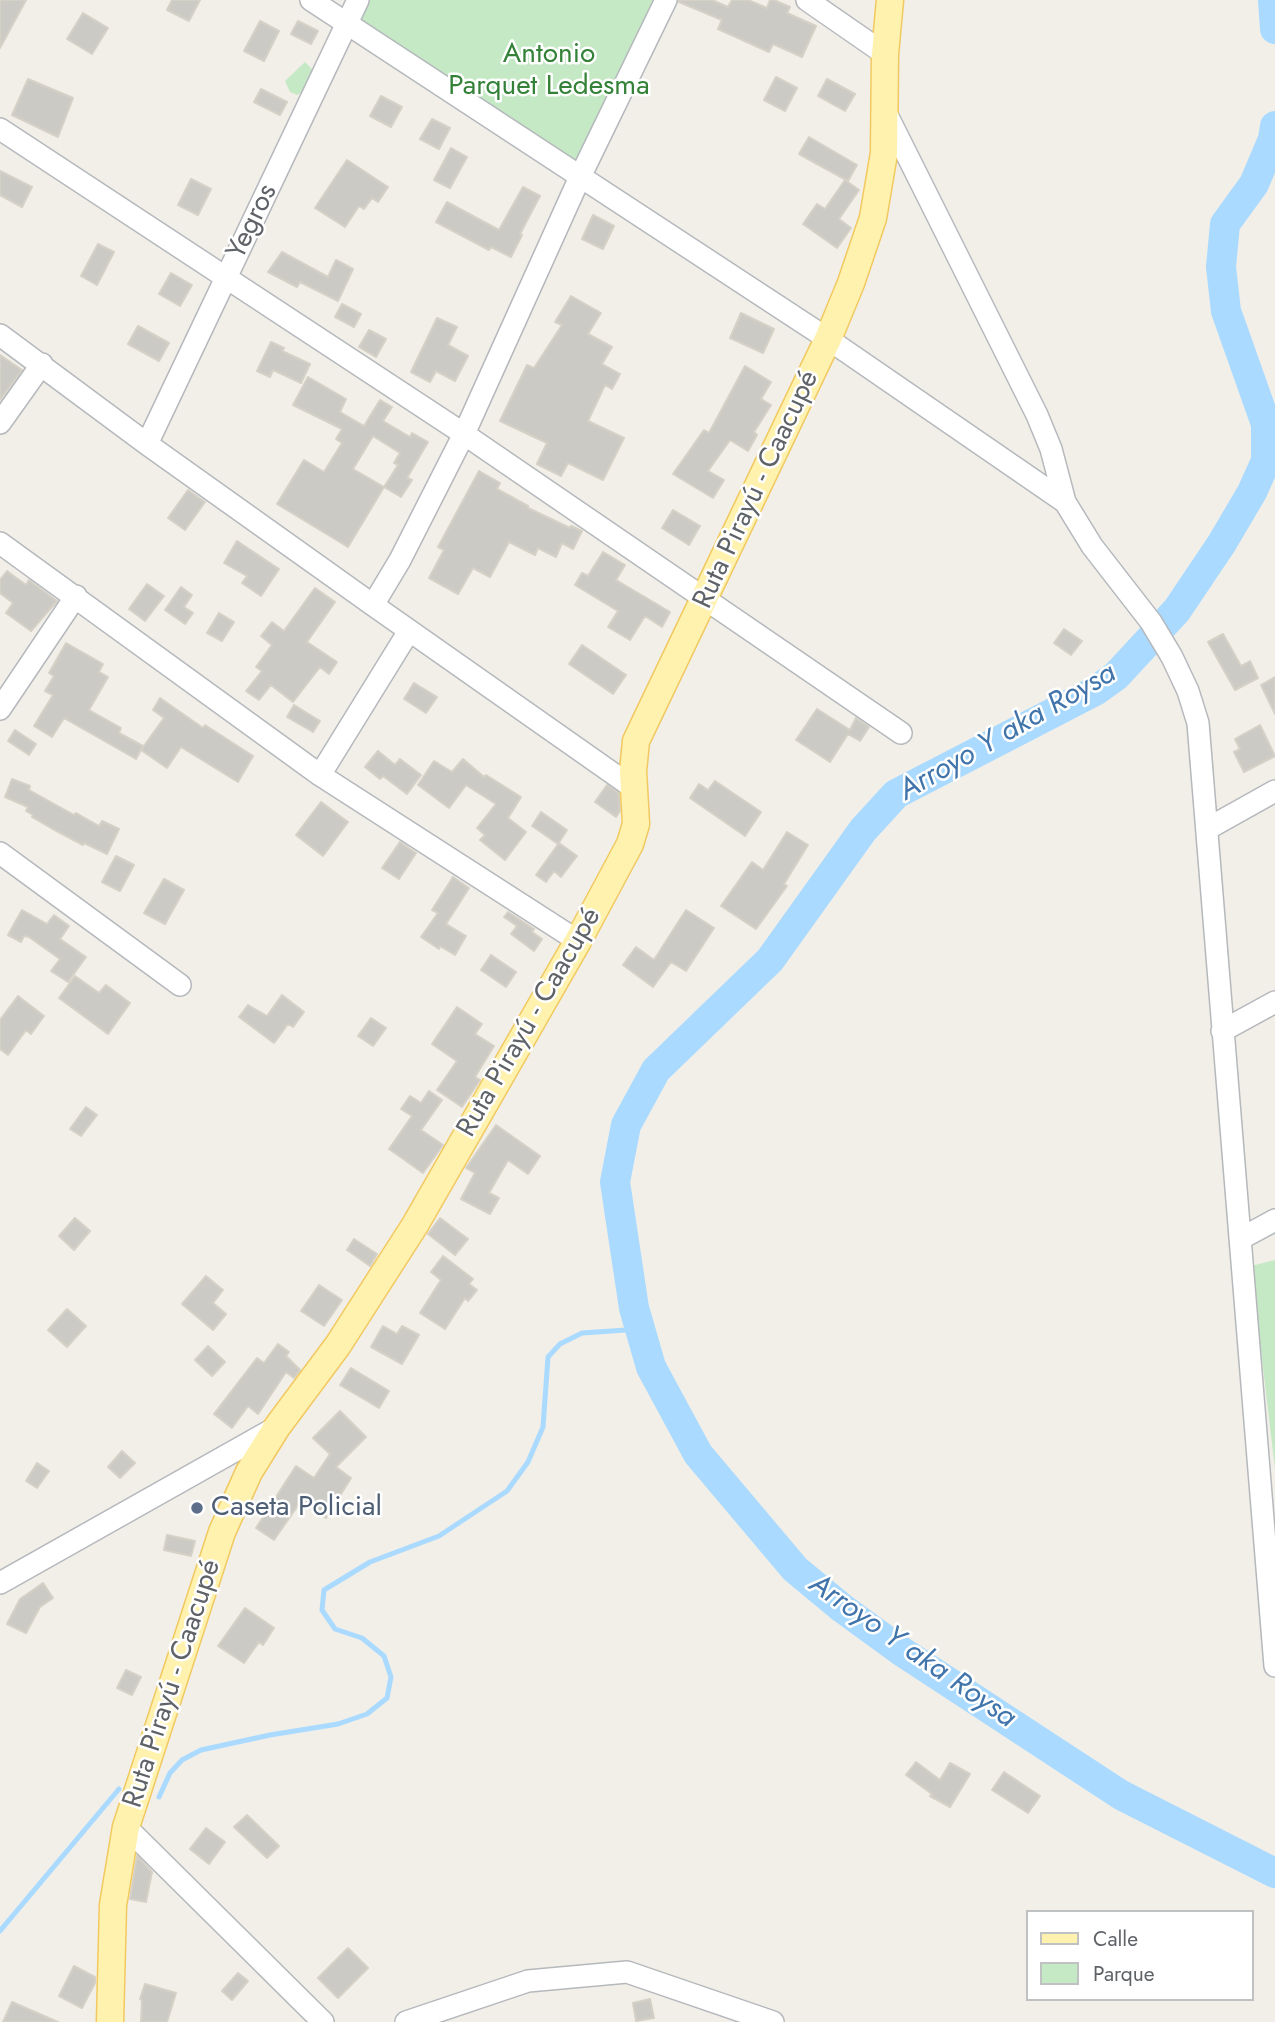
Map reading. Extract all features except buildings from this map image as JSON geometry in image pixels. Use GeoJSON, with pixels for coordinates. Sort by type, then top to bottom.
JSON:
{"type":"FeatureCollection","features":[{"type":"Feature","properties":{"kind":"main road","name":"Ruta Pirayú - Caacupé"},"geometry":{"type":"LineString","coordinates":[[110,2022],[113,1905],[126,1827],[222,1532],[249,1472],[277,1427],[338,1345],[415,1225],[578,941],[630,844],[636,824],[633,771],[636,741],[828,339],[873,218],[884,153],[885,54],[890,0]]}},
{"type":"Feature","properties":{"kind":"street"},"geometry":{"type":"LineString","coordinates":[[311,0],[828,339],[1065,502]]}},
{"type":"Feature","properties":{"kind":"street","name":"Yegros"},"geometry":{"type":"LineString","coordinates":[[147,444],[358,0]]}},
{"type":"Feature","properties":{"kind":"street"},"geometry":{"type":"LineString","coordinates":[[373,606],[464,433],[580,177],[666,0]]}},
{"type":"Feature","properties":{"kind":"street"},"geometry":{"type":"LineString","coordinates":[[807,0],[885,54]]}},
{"type":"Feature","properties":{"kind":"street"},"geometry":{"type":"LineString","coordinates":[[884,109],[1037,415],[1051,449],[1065,502],[1092,546],[1151,622],[1188,691],[1198,723],[1275,1666]]}},
{"type":"Feature","properties":{"kind":"street"},"geometry":{"type":"LineString","coordinates":[[0,129],[464,433],[901,733]]}},
{"type":"Feature","properties":{"kind":"street"},"geometry":{"type":"LineString","coordinates":[[0,335],[373,606],[635,789]]}},
{"type":"Feature","properties":{"kind":"street"},"geometry":{"type":"LineString","coordinates":[[0,422],[42,364]]}},
{"type":"Feature","properties":{"kind":"street"},"geometry":{"type":"LineString","coordinates":[[0,543],[320,775],[578,941]]}},
{"type":"Feature","properties":{"kind":"street"},"geometry":{"type":"LineString","coordinates":[[0,709],[76,596]]}},
{"type":"Feature","properties":{"kind":"street"},"geometry":{"type":"LineString","coordinates":[[320,775],[409,631]]}},
{"type":"Feature","properties":{"kind":"street"},"geometry":{"type":"LineString","coordinates":[[1207,829],[1275,791]]}},
{"type":"Feature","properties":{"kind":"street"},"geometry":{"type":"LineString","coordinates":[[0,853],[180,985]]}},
{"type":"Feature","properties":{"kind":"street"},"geometry":{"type":"LineString","coordinates":[[1222,1031],[1275,1002]]}},
{"type":"Feature","properties":{"kind":"street"},"geometry":{"type":"LineString","coordinates":[[1240,1239],[1275,1220]]}},
{"type":"Feature","properties":{"kind":"street"},"geometry":{"type":"LineString","coordinates":[[1,1581],[277,1427]]}},
{"type":"Feature","properties":{"kind":"street"},"geometry":{"type":"LineString","coordinates":[[126,1827],[323,2022]]}},
{"type":"Feature","properties":{"kind":"street"},"geometry":{"type":"LineString","coordinates":[[406,2022],[528,1981],[628,1972],[736,2016],[773,2022]]}},
{"type":"Feature","properties":{"kind":"green space","name":"Antonio Parquet Ledesma"},"geometry":{"type":"Polygon","coordinates":[[[358,0],[666,0],[580,177],[347,24],[358,0]]]}},
{"type":"Feature","properties":{"kind":"green space"},"geometry":{"type":"Polygon","coordinates":[[[305,62],[316,73],[305,90],[297,95],[290,92],[285,81],[305,62]]]}},
{"type":"Feature","properties":{"kind":"green space"},"geometry":{"type":"Polygon","coordinates":[[[1275,1260],[1275,1469],[1251,1266],[1275,1260]]]}},
{"type":"Feature","properties":{"kind":"waterway","name":"Arroyo Y aka Roysa"},"geometry":{"type":"LineString","coordinates":[[1273,0],[1275,29]]}},
{"type":"Feature","properties":{"kind":"waterway","name":"Arroyo Y aka Roysa"},"geometry":{"type":"LineString","coordinates":[[1275,126],[1273,139],[1254,184],[1225,224],[1221,267],[1226,311],[1266,424],[1266,461],[1252,492],[1222,543],[1177,610],[1116,676],[1095,691],[896,794],[863,830],[770,960],[656,1070],[626,1125],[615,1182],[634,1308],[651,1367],[698,1454],[795,1569],[901,1651],[1121,1795],[1275,1873]]}},
{"type":"Feature","properties":{"kind":"waterway"},"geometry":{"type":"LineString","coordinates":[[159,1797],[170,1773],[182,1760],[201,1750],[338,1724],[367,1714],[387,1698],[391,1677],[384,1656],[362,1638],[335,1629],[322,1610],[324,1590],[370,1562],[439,1536],[507,1491],[528,1462],[543,1427],[548,1357],[560,1344],[582,1333],[641,1329]]}},
{"type":"Feature","properties":{"kind":"waterway"},"geometry":{"type":"LineString","coordinates":[[0,1931],[119,1789]]}},
{"type":"Feature","properties":{"kind":"place","name":"Caseta Policial"},"geometry":{"type":"Point","coordinates":[197,1508]}}]}
